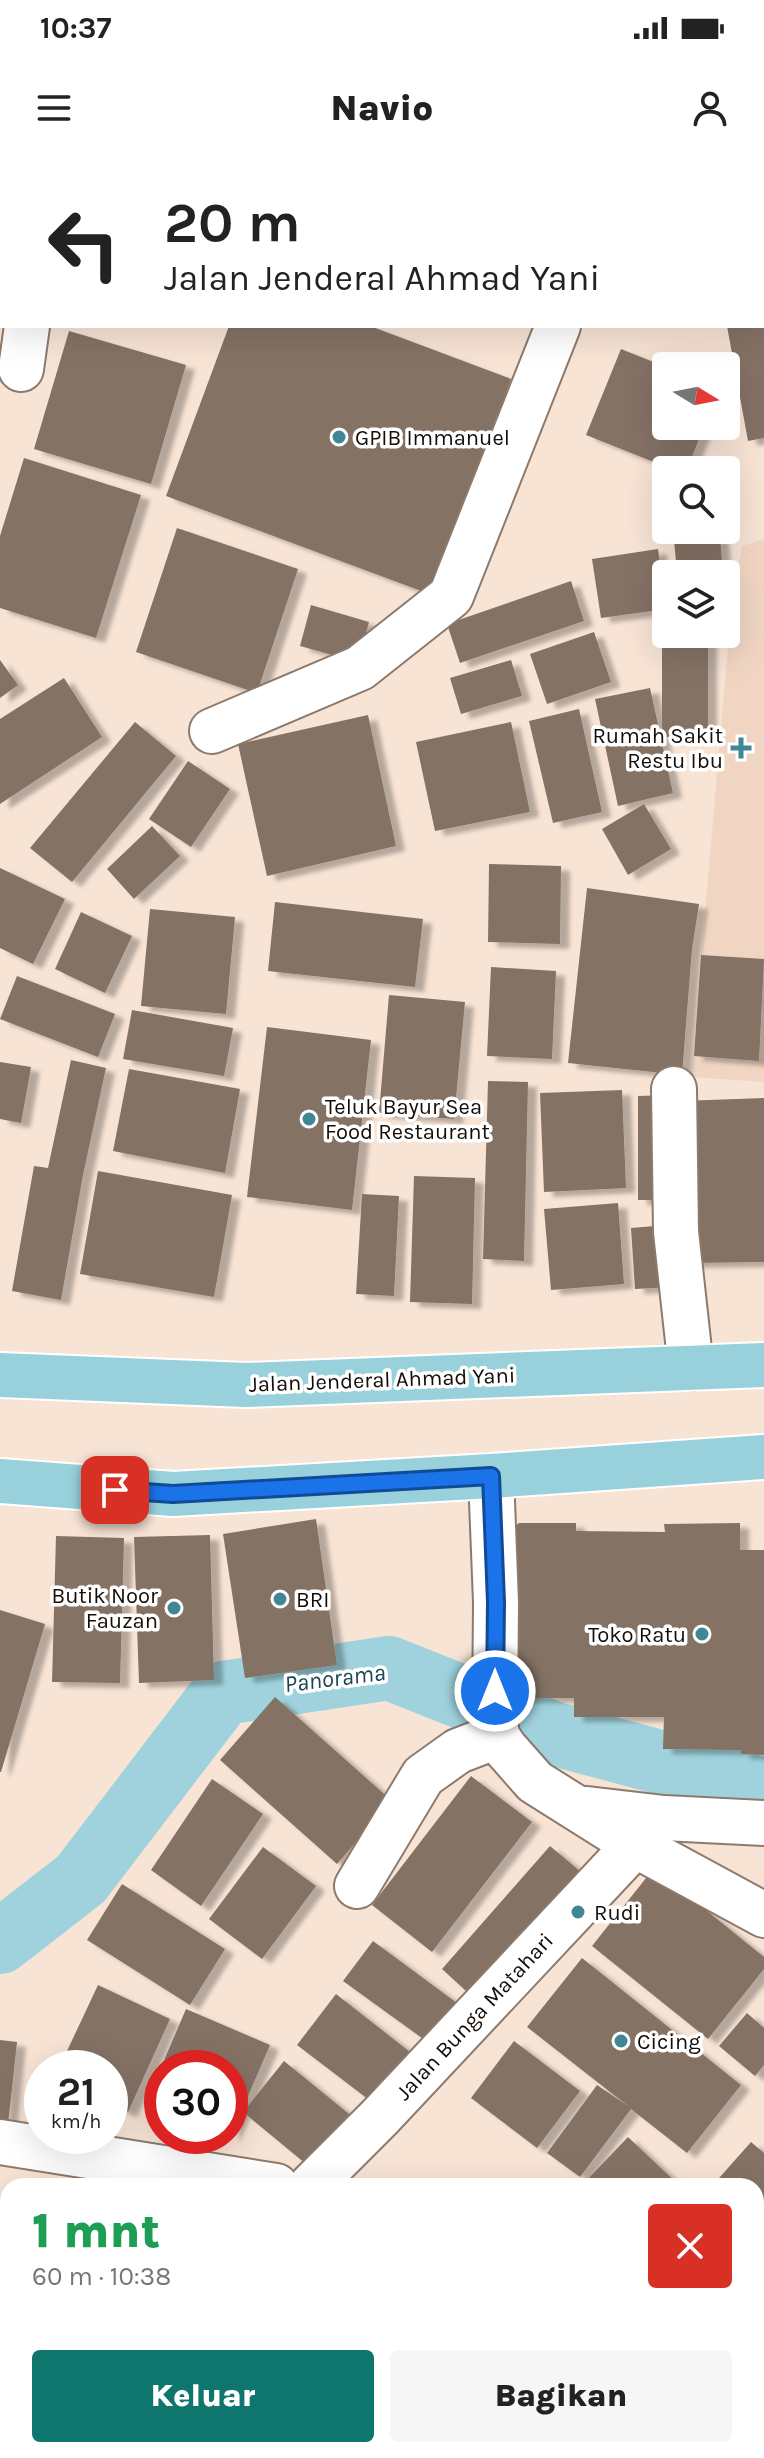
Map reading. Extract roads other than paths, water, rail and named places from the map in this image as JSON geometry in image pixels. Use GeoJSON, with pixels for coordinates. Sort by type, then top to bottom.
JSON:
{"type":"FeatureCollection","features":[{"type":"Feature","properties":{"kind":"main road","name":"Jalan Jenderal Ahmad Yani"},"geometry":{"type":"LineString","coordinates":[[0,1375],[246,1385],[764,1365]]}},
{"type":"Feature","properties":{"kind":"main road"},"geometry":{"type":"LineString","coordinates":[[0,1481],[173,1494],[764,1457]]}},
{"type":"Feature","properties":{"kind":"street"},"geometry":{"type":"LineString","coordinates":[[21,369],[27,328]]}},
{"type":"Feature","properties":{"kind":"street"},"geometry":{"type":"LineString","coordinates":[[212,731],[360,668],[451,596],[557,328]]}},
{"type":"Feature","properties":{"kind":"street"},"geometry":{"type":"LineString","coordinates":[[674,1089],[676,1232],[691,1368]]}},
{"type":"Feature","properties":{"kind":"street"},"geometry":{"type":"LineString","coordinates":[[491,1476],[496,1602],[496,1728],[535,1782],[635,1845],[764,1915]]}},
{"type":"Feature","properties":{"kind":"street"},"geometry":{"type":"LineString","coordinates":[[357,1886],[423,1776],[496,1728]]}},
{"type":"Feature","properties":{"kind":"street"},"geometry":{"type":"LineString","coordinates":[[577,1807],[664,1818],[764,1823]]}},
{"type":"Feature","properties":{"kind":"street","name":"Jalan Bunga Matahari"},"geometry":{"type":"LineString","coordinates":[[319,2178],[635,1845]]}},
{"type":"Feature","properties":{"kind":"street"},"geometry":{"type":"LineString","coordinates":[[0,2142],[226,2178]]}},
{"type":"Feature","properties":{"kind":"waterway","name":"Panorama"},"geometry":{"type":"LineString","coordinates":[[0,1942],[81,1879],[223,1693],[389,1668],[555,1734],[764,1790]]}},
{"type":"Feature","properties":{"kind":"place","name":"GPIB Immanuel"},"geometry":{"type":"Point","coordinates":[339,437]}},
{"type":"Feature","properties":{"kind":"place","name":"Rumah Sakit Restu Ibu"},"geometry":{"type":"Point","coordinates":[741,748]}},
{"type":"Feature","properties":{"kind":"place","name":"Teluk Bayur Sea Food Restaurant"},"geometry":{"type":"Point","coordinates":[309,1119]}},
{"type":"Feature","properties":{"kind":"place","name":"BRI"},"geometry":{"type":"Point","coordinates":[280,1599]}},
{"type":"Feature","properties":{"kind":"place","name":"Butik Noor Fauzan"},"geometry":{"type":"Point","coordinates":[174,1608]}},
{"type":"Feature","properties":{"kind":"place","name":"Toko Ratu"},"geometry":{"type":"Point","coordinates":[702,1634]}},
{"type":"Feature","properties":{"kind":"place","name":"Rudi"},"geometry":{"type":"Point","coordinates":[578,1912]}},
{"type":"Feature","properties":{"kind":"place","name":"Cicing"},"geometry":{"type":"Point","coordinates":[621,2041]}}]}
